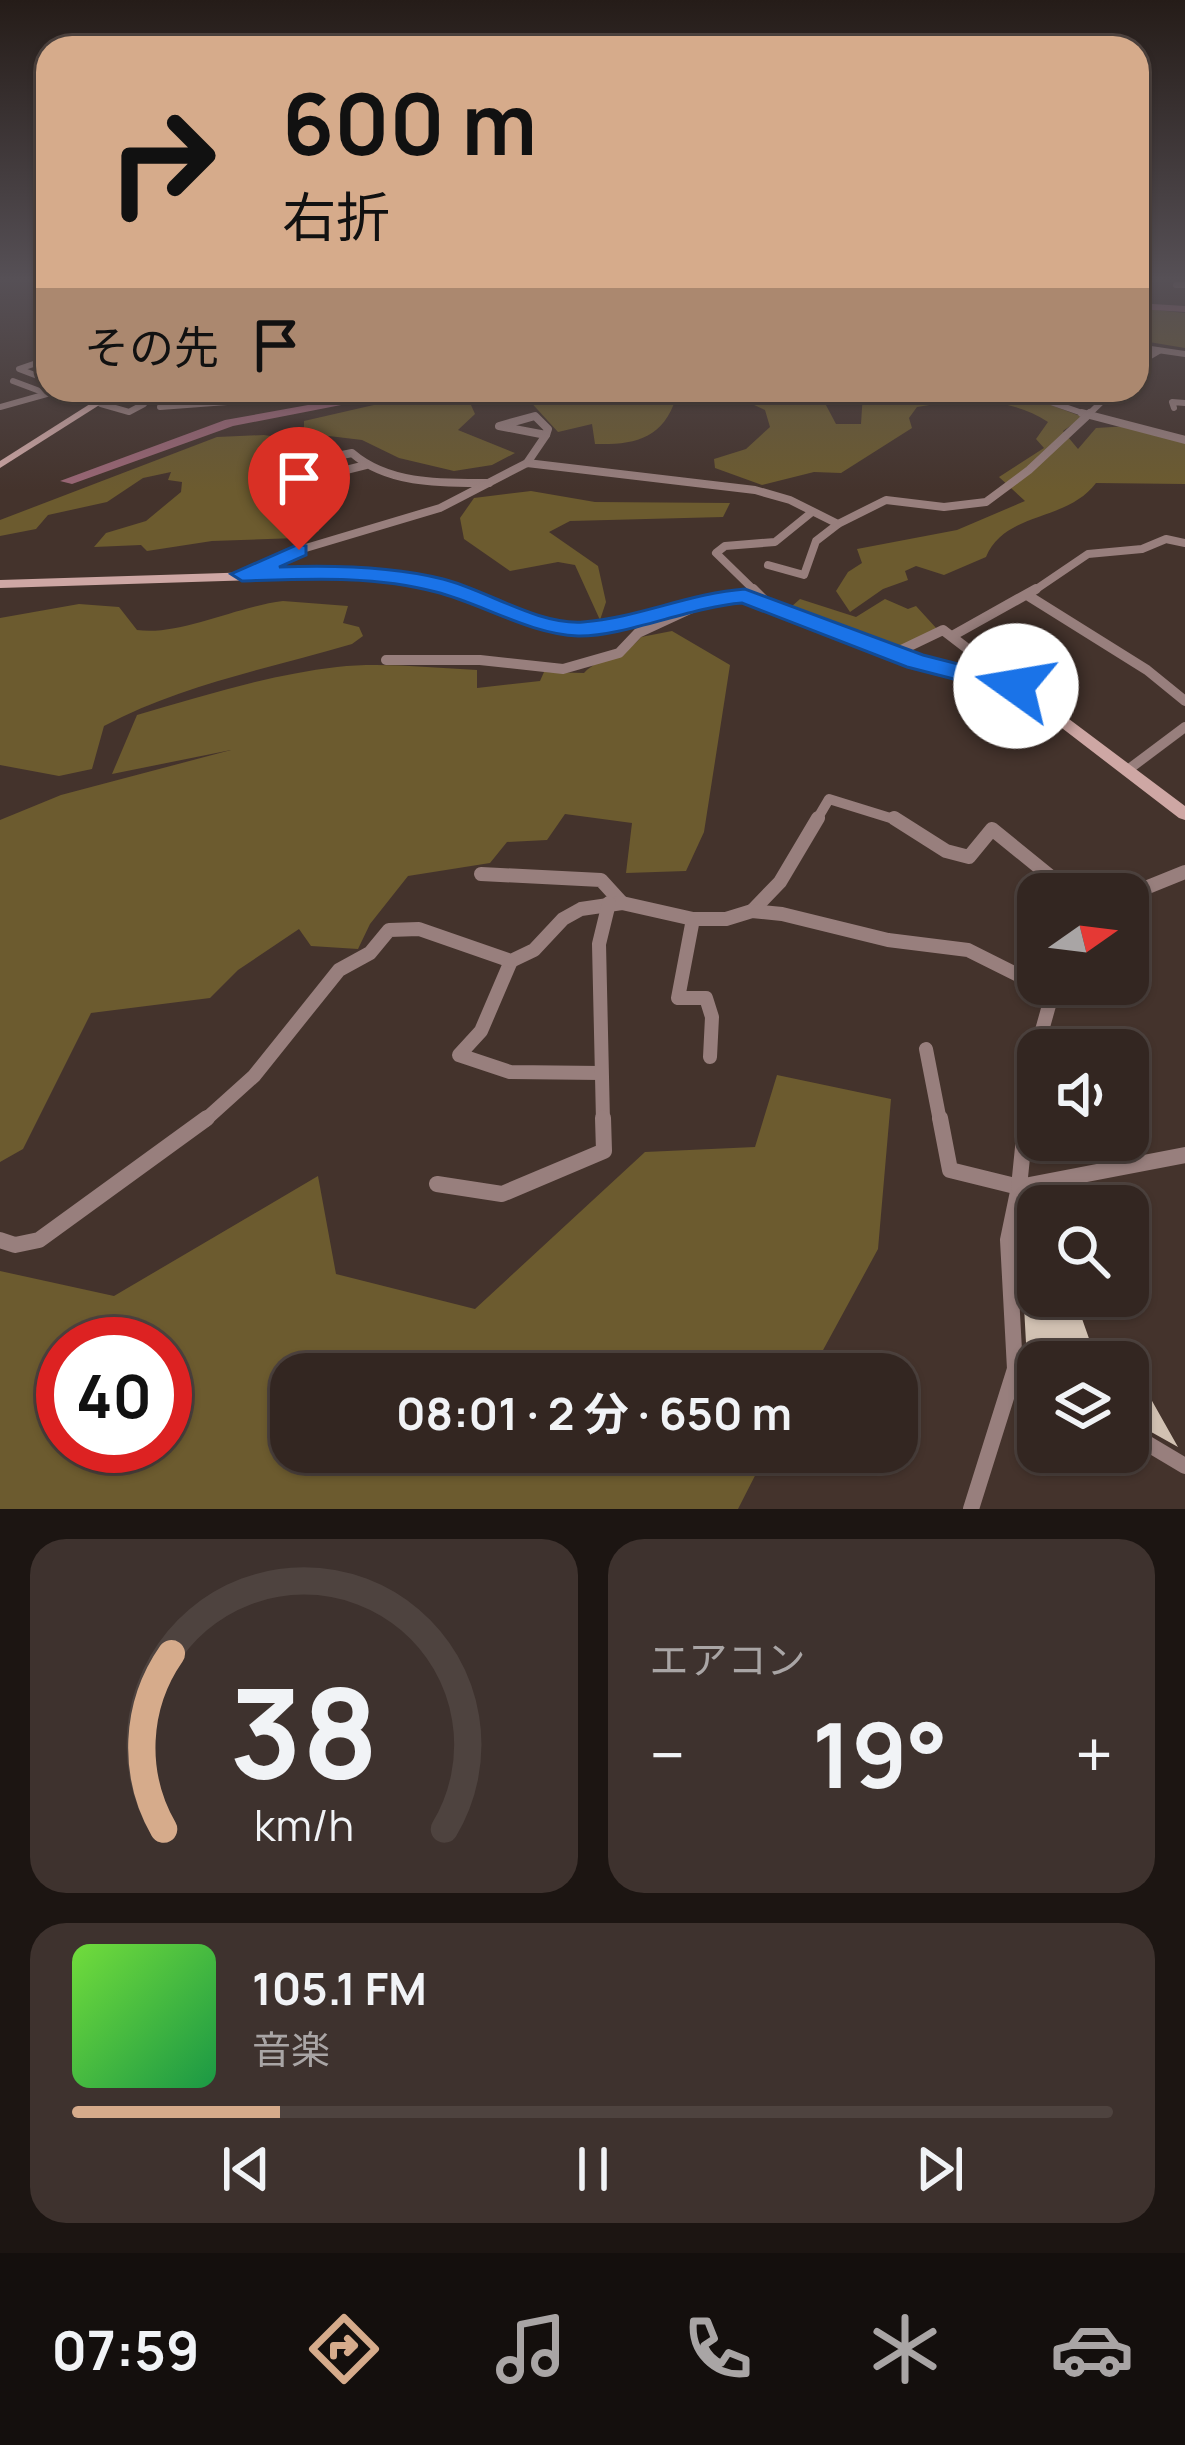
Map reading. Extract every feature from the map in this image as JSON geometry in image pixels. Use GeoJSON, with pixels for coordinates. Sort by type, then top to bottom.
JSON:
{"type":"FeatureCollection","features":[{"type":"Feature","properties":{"kind":"street"},"geometry":{"type":"LineString","coordinates":[[1154,349],[1185,354]]}},
{"type":"Feature","properties":{"kind":"street"},"geometry":{"type":"LineString","coordinates":[[1149,358],[1162,351]]}},
{"type":"Feature","properties":{"kind":"street"},"geometry":{"type":"LineString","coordinates":[[36,363],[20,369],[36,375]]}},
{"type":"Feature","properties":{"kind":"street"},"geometry":{"type":"LineString","coordinates":[[13,381],[36,390]]}},
{"type":"Feature","properties":{"kind":"street"},"geometry":{"type":"LineString","coordinates":[[0,407],[36,397]]}},
{"type":"Feature","properties":{"kind":"street"},"geometry":{"type":"LineString","coordinates":[[0,464],[103,402]]}},
{"type":"Feature","properties":{"kind":"street"},"geometry":{"type":"LineString","coordinates":[[160,406],[180,409],[226,402]]}},
{"type":"Feature","properties":{"kind":"street"},"geometry":{"type":"LineString","coordinates":[[1052,402],[1185,440]]}},
{"type":"Feature","properties":{"kind":"street"},"geometry":{"type":"LineString","coordinates":[[768,565],[804,575],[816,541],[886,500],[944,507],[986,502],[1096,417],[1106,402]]}},
{"type":"Feature","properties":{"kind":"street"},"geometry":{"type":"LineString","coordinates":[[1174,408],[1172,402],[1185,404]]}},
{"type":"Feature","properties":{"kind":"street"},"geometry":{"type":"LineString","coordinates":[[100,404],[129,412],[144,404]]}},
{"type":"Feature","properties":{"kind":"street"},"geometry":{"type":"LineString","coordinates":[[242,574],[299,550],[440,508],[527,463],[546,435],[548,429],[535,416],[499,426],[546,435]]}},
{"type":"Feature","properties":{"kind":"street"},"geometry":{"type":"LineString","coordinates":[[1096,417],[1185,431]]}},
{"type":"Feature","properties":{"kind":"street"},"geometry":{"type":"LineString","coordinates":[[284,476],[297,464],[352,453],[366,465],[428,483],[491,483]]}},
{"type":"Feature","properties":{"kind":"street"},"geometry":{"type":"LineString","coordinates":[[527,463],[755,490],[838,524]]}},
{"type":"Feature","properties":{"kind":"street"},"geometry":{"type":"LineString","coordinates":[[297,464],[322,476],[366,465]]}},
{"type":"Feature","properties":{"kind":"street"},"geometry":{"type":"LineString","coordinates":[[765,601],[716,553],[725,546],[775,542],[812,512]]}},
{"type":"Feature","properties":{"kind":"street"},"geometry":{"type":"LineString","coordinates":[[952,636],[1028,595],[1088,554],[1142,549],[1166,538],[1185,543]]}},
{"type":"Feature","properties":{"kind":"street"},"geometry":{"type":"LineString","coordinates":[[0,584],[328,572],[437,584],[553,625],[582,629],[714,598],[745,596],[896,652],[1016,686]]}},
{"type":"Feature","properties":{"kind":"street"},"geometry":{"type":"LineString","coordinates":[[1028,595],[1147,670],[1185,701]]}},
{"type":"Feature","properties":{"kind":"street"},"geometry":{"type":"LineString","coordinates":[[386,659],[480,660],[563,670],[619,652],[638,633],[714,598]]}},
{"type":"Feature","properties":{"kind":"street"},"geometry":{"type":"LineString","coordinates":[[896,652],[943,629],[1185,814]]}},
{"type":"Feature","properties":{"kind":"street"},"geometry":{"type":"LineString","coordinates":[[1129,769],[1185,727]]}},
{"type":"Feature","properties":{"kind":"street"},"geometry":{"type":"LineString","coordinates":[[752,911],[780,882],[829,799],[896,819],[946,851],[969,857],[992,829],[1046,873]]}},
{"type":"Feature","properties":{"kind":"street"},"geometry":{"type":"LineString","coordinates":[[1149,887],[1185,872]]}},
{"type":"Feature","properties":{"kind":"street"},"geometry":{"type":"LineString","coordinates":[[481,874],[602,880],[615,903]]}},
{"type":"Feature","properties":{"kind":"street"},"geometry":{"type":"LineString","coordinates":[[437,1184],[502,1194],[604,1151],[599,944],[615,903]]}},
{"type":"Feature","properties":{"kind":"street"},"geometry":{"type":"LineString","coordinates":[[601,1073],[510,1074],[480,1067],[459,1055],[482,1036],[498,979],[511,961],[534,950],[563,919],[615,903],[693,919],[726,919],[752,911],[831,923],[888,940],[968,950],[1017,972]]}},
{"type":"Feature","properties":{"kind":"street"},"geometry":{"type":"LineString","coordinates":[[693,919],[678,998],[706,998],[712,1017],[710,1057]]}},
{"type":"Feature","properties":{"kind":"street"},"geometry":{"type":"LineString","coordinates":[[0,1240],[15,1246],[39,1240],[182,1140],[254,1076],[339,970],[370,953],[389,930],[419,928],[511,961]]}},
{"type":"Feature","properties":{"kind":"street"},"geometry":{"type":"LineString","coordinates":[[1019,1185],[1032,1066],[1048,1005]]}},
{"type":"Feature","properties":{"kind":"street"},"geometry":{"type":"LineString","coordinates":[[926,1049],[950,1170],[1017,1187]]}},
{"type":"Feature","properties":{"kind":"street"},"geometry":{"type":"LineString","coordinates":[[1029,1185],[1185,1155]]}},
{"type":"Feature","properties":{"kind":"street"},"geometry":{"type":"LineString","coordinates":[[971,1509],[1015,1369],[1008,1240],[1017,1197]]}},
{"type":"Feature","properties":{"kind":"street"},"geometry":{"type":"LineString","coordinates":[[1149,1445],[1185,1466]]}},
{"type":"Feature","properties":{"kind":"shaded area"},"geometry":{"type":"Polygon","coordinates":[[[387,402],[495,402],[471,405],[475,414],[458,430],[515,453],[492,465],[454,471],[399,458],[362,440],[304,433],[304,421],[387,402]]]}},
{"type":"Feature","properties":{"kind":"shaded area"},"geometry":{"type":"Polygon","coordinates":[[[531,402],[674,402],[655,431],[634,441],[595,444],[592,424],[558,432],[531,402]]]}},
{"type":"Feature","properties":{"kind":"shaded area"},"geometry":{"type":"Polygon","coordinates":[[[747,402],[824,402],[836,424],[861,424],[862,402],[951,402],[917,407],[909,418],[912,428],[841,473],[814,472],[762,485],[715,468],[714,459],[746,449],[770,427],[765,410],[747,402]]]}},
{"type":"Feature","properties":{"kind":"shaded area"},"geometry":{"type":"Polygon","coordinates":[[[985,402],[1042,402],[1083,417],[1063,431],[1078,449],[1096,428],[1129,426],[1185,436],[1185,484],[1096,483],[1069,505],[1007,532],[986,557],[944,575],[916,566],[905,571],[908,580],[883,589],[850,612],[836,591],[848,572],[862,563],[857,549],[957,530],[1025,501],[999,477],[1044,448],[1036,439],[1048,422],[985,402]]]}},
{"type":"Feature","properties":{"kind":"shaded area"},"geometry":{"type":"Polygon","coordinates":[[[264,435],[296,440],[290,467],[277,477],[316,520],[319,531],[297,538],[212,541],[147,551],[141,545],[94,547],[106,533],[146,521],[181,492],[182,482],[168,480],[171,472],[143,478],[107,502],[48,515],[36,529],[0,536],[0,520],[217,437],[264,435]]]}},
{"type":"Feature","properties":{"kind":"shaded area"},"geometry":{"type":"Polygon","coordinates":[[[531,491],[595,502],[730,503],[723,517],[570,521],[549,532],[598,566],[606,602],[600,620],[575,565],[558,562],[510,571],[464,539],[460,518],[474,498],[531,491]]]}},
{"type":"Feature","properties":{"kind":"shaded area"},"geometry":{"type":"Polygon","coordinates":[[[800,599],[856,617],[885,599],[908,609],[916,606],[937,629],[899,649],[791,607],[800,599]]]}},
{"type":"Feature","properties":{"kind":"shaded area"},"geometry":{"type":"Polygon","coordinates":[[[283,601],[348,606],[343,623],[359,627],[363,636],[352,644],[195,688],[134,711],[104,726],[92,769],[59,776],[0,765],[0,618],[79,604],[119,607],[137,630],[153,631],[283,601]]]}},
{"type":"Feature","properties":{"kind":"shaded area"},"geometry":{"type":"Polygon","coordinates":[[[672,631],[730,665],[704,832],[686,871],[626,873],[632,823],[565,814],[547,840],[507,842],[490,863],[408,876],[370,924],[358,949],[311,946],[299,929],[238,970],[210,998],[91,1013],[23,1149],[0,1162],[0,820],[61,795],[231,750],[112,774],[137,715],[211,694],[286,675],[354,666],[477,670],[477,688],[540,681],[544,672],[584,673],[641,637],[672,631]]]}},
{"type":"Feature","properties":{"kind":"shaded area"},"geometry":{"type":"Polygon","coordinates":[[[777,1075],[891,1099],[878,1249],[821,1353],[270,1353],[270,1473],[756,1473],[738,1509],[0,1509],[0,1271],[114,1296],[318,1176],[336,1274],[475,1309],[645,1152],[755,1147],[777,1075]]]}},
{"type":"Feature","properties":{"kind":"building"},"geometry":{"type":"Polygon","coordinates":[[[1025,1317],[1081,1317],[1090,1341],[1026,1341],[1025,1317]]]}},
{"type":"Feature","properties":{"kind":"building"},"geometry":{"type":"Polygon","coordinates":[[[1149,1396],[1178,1447],[1149,1431],[1149,1396]]]}},
{"type":"Feature","properties":{"kind":"waterway"},"geometry":{"type":"LineString","coordinates":[[67,481],[230,423],[346,402]]}},
{"type":"Feature","properties":{"kind":"route"},"geometry":{"type":"LineString","coordinates":[[299,550],[242,574],[350,573],[437,584],[553,625],[582,629],[714,598],[745,596],[916,661],[1016,686]]}}]}
